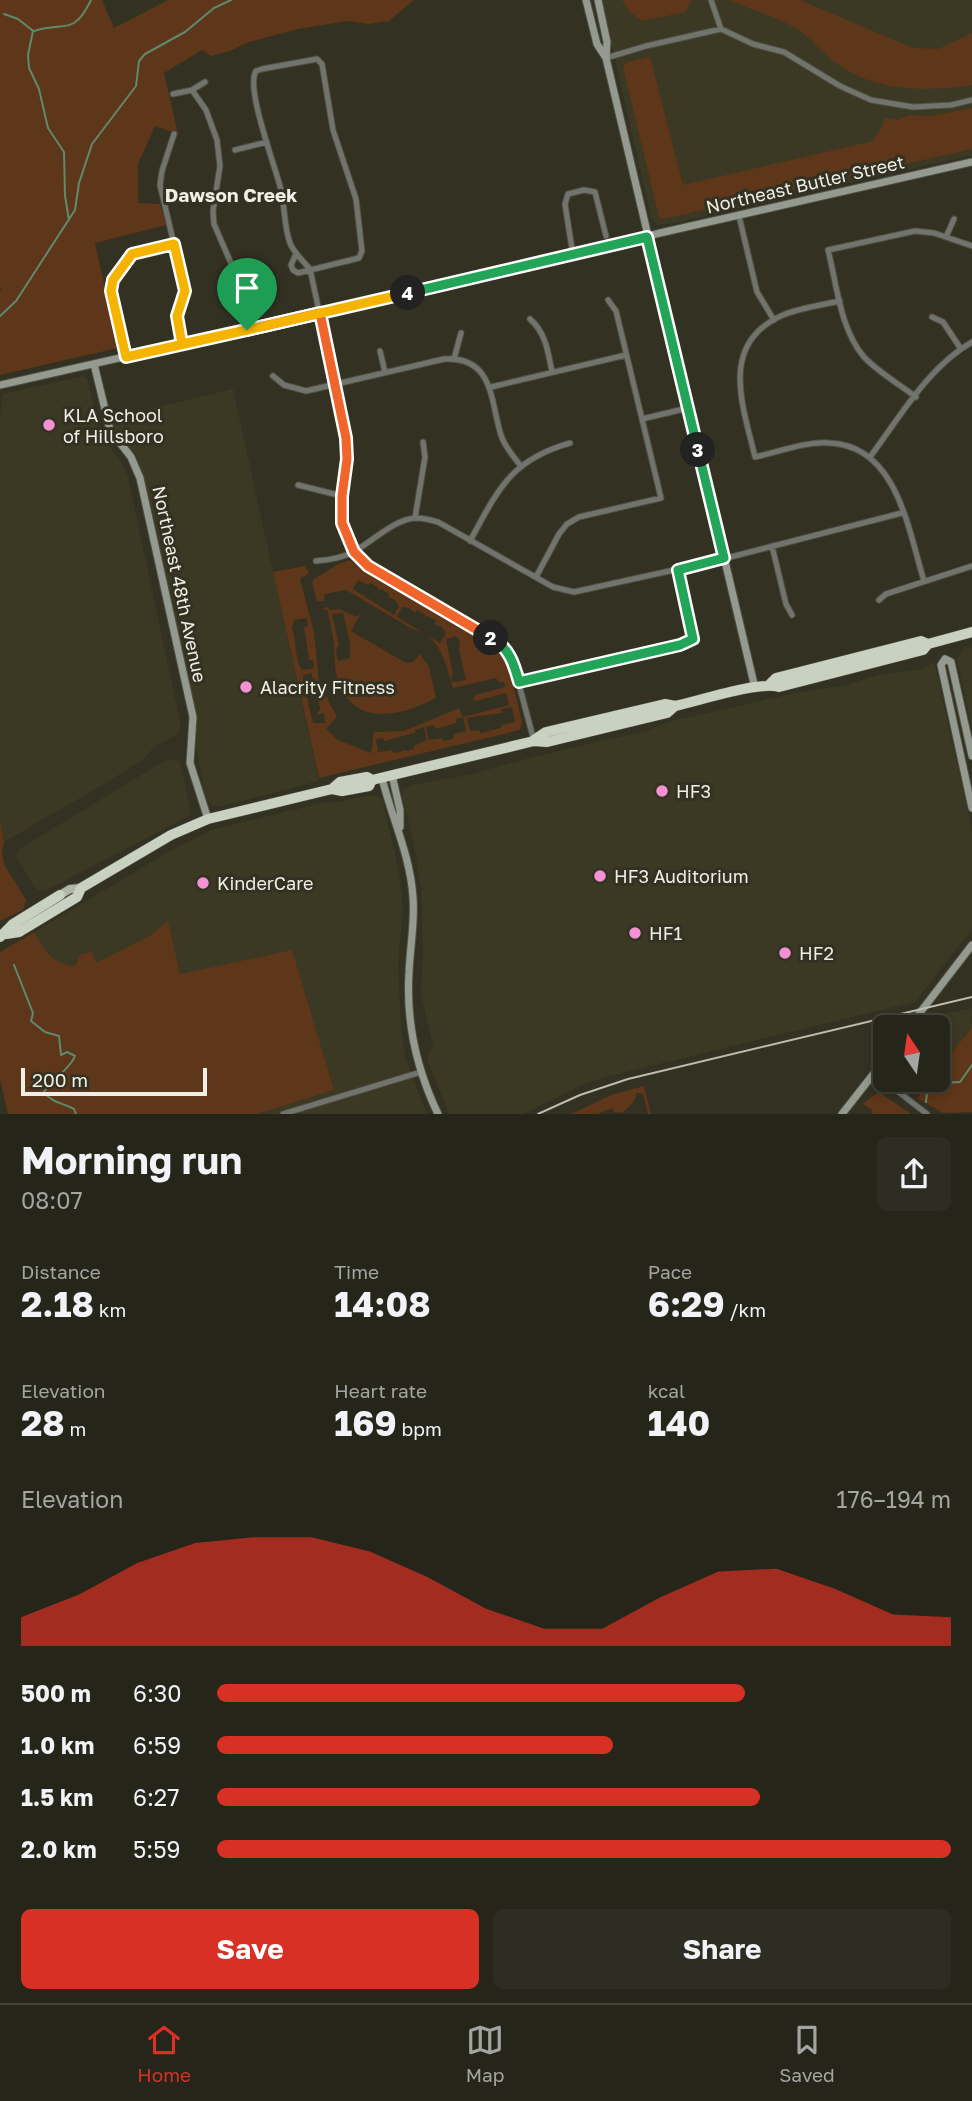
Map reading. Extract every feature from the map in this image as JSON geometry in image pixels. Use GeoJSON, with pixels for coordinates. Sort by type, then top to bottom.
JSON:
{"type":"FeatureCollection","features":[{"type":"Feature","properties":{"kind":"highway"},"geometry":{"type":"LineString","coordinates":[[3,936],[19,932],[77,897],[81,888],[171,835],[208,819],[332,789],[342,792],[369,786],[382,778],[534,741],[547,742],[667,713],[675,706],[770,684],[776,678],[921,641],[928,644],[972,632]]}},
{"type":"Feature","properties":{"kind":"highway"},"geometry":{"type":"LineString","coordinates":[[3,936],[13,924],[60,895]]}},
{"type":"Feature","properties":{"kind":"main road"},"geometry":{"type":"LineString","coordinates":[[60,895],[70,889],[81,888]]}},
{"type":"Feature","properties":{"kind":"street"},"geometry":{"type":"LineString","coordinates":[[586,0],[597,44],[606,58]]}},
{"type":"Feature","properties":{"kind":"street"},"geometry":{"type":"LineString","coordinates":[[597,0],[607,42],[606,58],[647,237],[755,688]]}},
{"type":"Feature","properties":{"kind":"street"},"geometry":{"type":"LineString","coordinates":[[712,3],[721,29]]}},
{"type":"Feature","properties":{"kind":"street"},"geometry":{"type":"LineString","coordinates":[[606,58],[721,29],[753,44],[784,52],[848,90],[871,100],[924,107],[972,100]]}},
{"type":"Feature","properties":{"kind":"street"},"geometry":{"type":"LineString","coordinates":[[296,254],[291,265],[298,273],[310,269],[359,258],[362,251],[356,199],[332,130],[323,69],[319,60],[312,59],[262,69],[254,74],[260,117],[281,191],[289,242],[310,269],[346,438],[342,523],[354,552],[368,566],[497,641],[512,659],[534,741]]}},
{"type":"Feature","properties":{"kind":"street"},"geometry":{"type":"LineString","coordinates":[[173,94],[192,90],[205,82]]}},
{"type":"Feature","properties":{"kind":"street"},"geometry":{"type":"LineString","coordinates":[[192,90],[206,110],[217,140],[220,166],[213,211],[214,224],[237,277],[247,330]]}},
{"type":"Feature","properties":{"kind":"street"},"geometry":{"type":"LineString","coordinates":[[174,134],[160,178],[185,291],[177,316],[182,344]]}},
{"type":"Feature","properties":{"kind":"street"},"geometry":{"type":"LineString","coordinates":[[235,150],[267,142]]}},
{"type":"Feature","properties":{"kind":"street","name":"Northeast Butler Street"},"geometry":{"type":"LineString","coordinates":[[0,384],[573,256],[972,163]]}},
{"type":"Feature","properties":{"kind":"street"},"geometry":{"type":"LineString","coordinates":[[573,256],[565,204],[568,194],[584,190],[595,192],[606,236]]}},
{"type":"Feature","properties":{"kind":"street"},"geometry":{"type":"LineString","coordinates":[[739,216],[757,292],[774,320]]}},
{"type":"Feature","properties":{"kind":"street"},"geometry":{"type":"LineString","coordinates":[[946,237],[954,219]]}},
{"type":"Feature","properties":{"kind":"street"},"geometry":{"type":"LineString","coordinates":[[916,397],[866,359],[850,335],[828,250],[915,231],[972,246]]}},
{"type":"Feature","properties":{"kind":"street"},"geometry":{"type":"LineString","coordinates":[[126,357],[111,291],[113,280],[132,254],[174,244]]}},
{"type":"Feature","properties":{"kind":"street"},"geometry":{"type":"LineString","coordinates":[[536,577],[567,524],[579,517],[661,498],[616,311],[608,300]]}},
{"type":"Feature","properties":{"kind":"street"},"geometry":{"type":"LineString","coordinates":[[840,301],[786,314],[774,320],[753,338],[743,354],[739,389],[755,457],[828,442],[856,449],[870,457],[890,481],[924,581]]}},
{"type":"Feature","properties":{"kind":"street"},"geometry":{"type":"LineString","coordinates":[[932,317],[943,322],[961,349]]}},
{"type":"Feature","properties":{"kind":"street"},"geometry":{"type":"LineString","coordinates":[[530,318],[544,336],[552,372]]}},
{"type":"Feature","properties":{"kind":"street"},"geometry":{"type":"LineString","coordinates":[[454,359],[461,333]]}},
{"type":"Feature","properties":{"kind":"street"},"geometry":{"type":"LineString","coordinates":[[870,457],[932,376],[972,342]]}},
{"type":"Feature","properties":{"kind":"street"},"geometry":{"type":"LineString","coordinates":[[380,351],[386,372]]}},
{"type":"Feature","properties":{"kind":"street"},"geometry":{"type":"LineString","coordinates":[[491,387],[626,355]]}},
{"type":"Feature","properties":{"kind":"street"},"geometry":{"type":"LineString","coordinates":[[273,376],[285,385],[306,391],[454,359],[478,370],[491,387],[502,437],[520,465]]}},
{"type":"Feature","properties":{"kind":"street","name":"Northeast 48th Avenue"},"geometry":{"type":"LineString","coordinates":[[94,364],[110,430],[134,461],[140,478],[193,717],[191,766],[208,819]]}},
{"type":"Feature","properties":{"kind":"street"},"geometry":{"type":"LineString","coordinates":[[642,419],[688,408]]}},
{"type":"Feature","properties":{"kind":"street"},"geometry":{"type":"LineString","coordinates":[[415,518],[425,457],[423,442]]}},
{"type":"Feature","properties":{"kind":"street"},"geometry":{"type":"LineString","coordinates":[[470,541],[495,495],[520,465],[541,453],[570,443]]}},
{"type":"Feature","properties":{"kind":"street"},"geometry":{"type":"LineString","coordinates":[[298,485],[342,496]]}},
{"type":"Feature","properties":{"kind":"street"},"geometry":{"type":"LineString","coordinates":[[316,561],[354,552],[415,518],[438,522],[553,587],[574,592],[678,570],[803,536],[902,513]]}},
{"type":"Feature","properties":{"kind":"street"},"geometry":{"type":"LineString","coordinates":[[772,546],[786,604],[792,615]]}},
{"type":"Feature","properties":{"kind":"street"},"geometry":{"type":"LineString","coordinates":[[879,600],[886,594],[972,566]]}},
{"type":"Feature","properties":{"kind":"street"},"geometry":{"type":"LineString","coordinates":[[519,682],[680,645],[693,639],[678,570]]}},
{"type":"Feature","properties":{"kind":"street"},"geometry":{"type":"LineString","coordinates":[[940,641],[945,659],[942,665],[972,808]]}},
{"type":"Feature","properties":{"kind":"street"},"geometry":{"type":"LineString","coordinates":[[945,659],[951,662],[972,756]]}},
{"type":"Feature","properties":{"kind":"street"},"geometry":{"type":"LineString","coordinates":[[382,778],[400,810],[400,831],[413,897],[408,1001],[412,1039],[421,1072],[438,1114]]}},
{"type":"Feature","properties":{"kind":"street"},"geometry":{"type":"LineString","coordinates":[[918,1015],[972,945]]}},
{"type":"Feature","properties":{"kind":"street"},"geometry":{"type":"LineString","coordinates":[[284,1114],[421,1072]]}},
{"type":"Feature","properties":{"kind":"street"},"geometry":{"type":"LineString","coordinates":[[842,1114],[873,1074]]}},
{"type":"Feature","properties":{"kind":"street"},"geometry":{"type":"LineString","coordinates":[[899,1092],[927,1114]]}},
{"type":"Feature","properties":{"kind":"shaded area"},"geometry":{"type":"Polygon","coordinates":[[[0,0],[102,0],[114,28],[168,0],[414,0],[389,21],[368,24],[348,21],[298,29],[249,42],[211,56],[202,50],[164,73],[178,134],[155,126],[138,164],[138,203],[160,204],[166,225],[95,243],[118,348],[0,375],[0,292],[3,287],[0,289],[0,0]]]}},
{"type":"Feature","properties":{"kind":"shaded area"},"geometry":{"type":"Polygon","coordinates":[[[601,0],[972,0],[972,155],[657,225],[651,217],[601,0]]]}},
{"type":"Feature","properties":{"kind":"shaded area"},"geometry":{"type":"Polygon","coordinates":[[[622,0],[691,0],[686,12],[642,21],[630,12],[622,0]]]}},
{"type":"Feature","properties":{"kind":"shaded area"},"geometry":{"type":"Polygon","coordinates":[[[729,0],[800,0],[913,48],[938,49],[972,33],[972,85],[919,89],[867,80],[836,63],[799,30],[729,0]]]}},
{"type":"Feature","properties":{"kind":"shaded area"},"geometry":{"type":"Polygon","coordinates":[[[650,57],[683,185],[873,141],[884,123],[883,118],[898,120],[908,115],[931,116],[972,108],[972,149],[663,219],[659,217],[623,67],[628,62],[650,57]]]}},
{"type":"Feature","properties":{"kind":"shaded area"},"geometry":{"type":"Polygon","coordinates":[[[83,376],[87,378],[101,434],[128,477],[180,721],[179,734],[155,746],[144,759],[101,786],[4,842],[0,820],[0,414],[3,394],[83,376]]]}},
{"type":"Feature","properties":{"kind":"shaded area"},"geometry":{"type":"Polygon","coordinates":[[[233,389],[319,781],[219,807],[211,805],[205,797],[197,753],[196,717],[145,481],[137,457],[119,435],[110,418],[233,389]]]}},
{"type":"Feature","properties":{"kind":"shaded area"},"geometry":{"type":"Polygon","coordinates":[[[350,560],[369,575],[497,649],[510,671],[522,722],[520,730],[319,778],[273,572],[305,566],[309,573],[300,579],[314,632],[319,683],[337,717],[326,729],[338,740],[371,753],[374,732],[404,731],[459,708],[463,717],[509,705],[506,693],[473,700],[475,695],[505,687],[504,682],[499,682],[496,678],[453,688],[436,644],[423,633],[440,643],[446,633],[442,627],[434,624],[436,621],[428,616],[424,618],[426,615],[417,610],[415,613],[402,607],[397,617],[422,632],[412,629],[346,590],[325,594],[324,601],[317,601],[312,582],[314,579],[350,560]],[[358,580],[353,589],[394,615],[399,606],[395,600],[381,589],[378,591],[379,588],[371,583],[368,585],[358,580]],[[307,618],[294,620],[292,628],[302,670],[314,668],[313,660],[309,660],[304,627],[308,626],[307,618]],[[456,636],[446,639],[452,682],[466,680],[459,650],[460,642],[456,636]],[[311,673],[303,675],[313,723],[325,723],[324,713],[317,715],[320,708],[316,692],[319,690],[318,683],[314,683],[311,673]],[[512,707],[502,709],[502,713],[467,718],[470,731],[479,730],[481,733],[490,731],[489,728],[501,728],[501,725],[515,722],[512,707]],[[463,717],[456,719],[456,723],[435,729],[434,725],[426,727],[429,740],[453,739],[454,734],[466,731],[463,717]],[[424,727],[415,730],[415,733],[384,741],[383,738],[376,739],[378,752],[392,750],[394,753],[403,751],[402,748],[405,751],[414,749],[414,746],[427,740],[424,727]]]}},
{"type":"Feature","properties":{"kind":"shaded area"},"geometry":{"type":"Polygon","coordinates":[[[321,609],[340,609],[356,617],[361,613],[351,631],[406,663],[413,662],[420,654],[429,667],[436,698],[395,713],[367,712],[355,706],[345,696],[338,681],[329,618],[327,610],[321,609]],[[343,613],[332,614],[339,645],[336,650],[338,661],[350,658],[350,643],[343,613]]]}},
{"type":"Feature","properties":{"kind":"shaded area"},"geometry":{"type":"Polygon","coordinates":[[[972,647],[972,727],[957,659],[963,649],[972,647]]]}},
{"type":"Feature","properties":{"kind":"shaded area"},"geometry":{"type":"Polygon","coordinates":[[[934,661],[972,831],[972,929],[915,1002],[605,1077],[584,1084],[523,1114],[449,1114],[427,1059],[433,1046],[421,994],[421,889],[413,839],[402,796],[404,789],[411,785],[468,775],[649,730],[672,721],[800,692],[846,685],[878,675],[924,669],[934,661]]]}},
{"type":"Feature","properties":{"kind":"shaded area"},"geometry":{"type":"Polygon","coordinates":[[[171,759],[180,762],[190,814],[43,892],[35,888],[16,856],[19,849],[171,759]]]}},
{"type":"Feature","properties":{"kind":"shaded area"},"geometry":{"type":"Polygon","coordinates":[[[369,795],[378,796],[383,801],[400,877],[403,910],[398,963],[401,1029],[406,1059],[427,1114],[257,1114],[334,1090],[292,951],[179,974],[168,922],[151,935],[96,964],[94,956],[86,952],[75,966],[60,964],[46,954],[34,932],[168,852],[211,830],[322,803],[369,795]]]}},
{"type":"Feature","properties":{"kind":"shaded area"},"geometry":{"type":"Polygon","coordinates":[[[0,820],[4,864],[26,900],[23,910],[0,921],[0,820]]]}},
{"type":"Feature","properties":{"kind":"shaded area"},"geometry":{"type":"Polygon","coordinates":[[[168,921],[180,974],[292,950],[334,1090],[257,1114],[8,1114],[0,1080],[0,952],[34,932],[46,951],[60,962],[75,966],[80,955],[92,951],[96,963],[151,935],[168,921]]]}},
{"type":"Feature","properties":{"kind":"shaded area"},"geometry":{"type":"Polygon","coordinates":[[[972,1008],[971,1027],[950,1054],[950,1015],[940,1015],[972,1008]]]}},
{"type":"Feature","properties":{"kind":"shaded area"},"geometry":{"type":"Polygon","coordinates":[[[972,1022],[972,1112],[943,1113],[917,1098],[922,1092],[950,1092],[950,1055],[971,1028],[972,1022]]]}},
{"type":"Feature","properties":{"kind":"shaded area"},"geometry":{"type":"Polygon","coordinates":[[[644,1086],[651,1114],[648,1114],[643,1094],[637,1093],[633,1103],[622,1113],[614,1112],[612,1108],[598,1114],[571,1114],[611,1095],[644,1086]]]}},
{"type":"Feature","properties":{"kind":"shaded area"},"geometry":{"type":"Polygon","coordinates":[[[879,1092],[911,1114],[873,1114],[871,1109],[862,1104],[879,1092]]]}},
{"type":"Feature","properties":{"kind":"waterway"},"geometry":{"type":"LineString","coordinates":[[34,31],[73,23],[85,12],[91,0]]}},
{"type":"Feature","properties":{"kind":"waterway","name":"Dawson Creek"},"geometry":{"type":"LineString","coordinates":[[0,316],[16,301],[75,210],[79,183],[92,144],[136,86],[139,61],[145,54],[185,32],[214,8],[231,0]]}},
{"type":"Feature","properties":{"kind":"waterway"},"geometry":{"type":"LineString","coordinates":[[4,14],[18,19],[32,30]]}},
{"type":"Feature","properties":{"kind":"waterway"},"geometry":{"type":"LineString","coordinates":[[33,31],[28,55],[29,68],[39,89],[48,128],[64,152],[65,196],[69,220]]}},
{"type":"Feature","properties":{"kind":"waterway","name":"Dawson Creek"},"geometry":{"type":"LineString","coordinates":[[14,965],[33,1013],[31,1021],[45,1032],[59,1036],[61,1055],[67,1052],[75,1056],[44,1092],[54,1101],[74,1109],[76,1114]]}},
{"type":"Feature","properties":{"kind":"waterway"},"geometry":{"type":"LineString","coordinates":[[926,1102],[927,1093],[941,1083],[960,1082],[972,1065]]}},
{"type":"Feature","properties":{"kind":"tram line"},"geometry":{"type":"LineString","coordinates":[[538,1114],[580,1095],[628,1079],[972,997]]}},
{"type":"Feature","properties":{"kind":"place","name":"KLA School of Hillsboro"},"geometry":{"type":"Point","coordinates":[49,425]}},
{"type":"Feature","properties":{"kind":"place","name":"Alacrity Fitness"},"geometry":{"type":"Point","coordinates":[246,687]}},
{"type":"Feature","properties":{"kind":"place","name":"HF3"},"geometry":{"type":"Point","coordinates":[662,791]}},
{"type":"Feature","properties":{"kind":"place","name":"HF3 Auditorium"},"geometry":{"type":"Point","coordinates":[600,876]}},
{"type":"Feature","properties":{"kind":"place","name":"KinderCare"},"geometry":{"type":"Point","coordinates":[203,883]}},
{"type":"Feature","properties":{"kind":"place","name":"HF1"},"geometry":{"type":"Point","coordinates":[635,933]}},
{"type":"Feature","properties":{"kind":"place","name":"HF2"},"geometry":{"type":"Point","coordinates":[785,953]}},
{"type":"Feature","properties":{"kind":"district","name":"Dawson Creek"},"geometry":{"type":"Point","coordinates":[231,194]}},
{"type":"Feature","properties":{"kind":"route"},"geometry":{"type":"LineString","coordinates":[[247,330],[126,357],[111,291],[113,280],[132,254],[174,244],[185,291],[177,316],[182,344],[320,313],[346,438],[346,479],[342,496],[342,523],[346,538],[354,552],[368,566],[497,641],[512,659],[519,682],[680,645],[693,639],[678,570],[724,558],[647,237],[587,252],[320,313],[247,330]]}}]}
